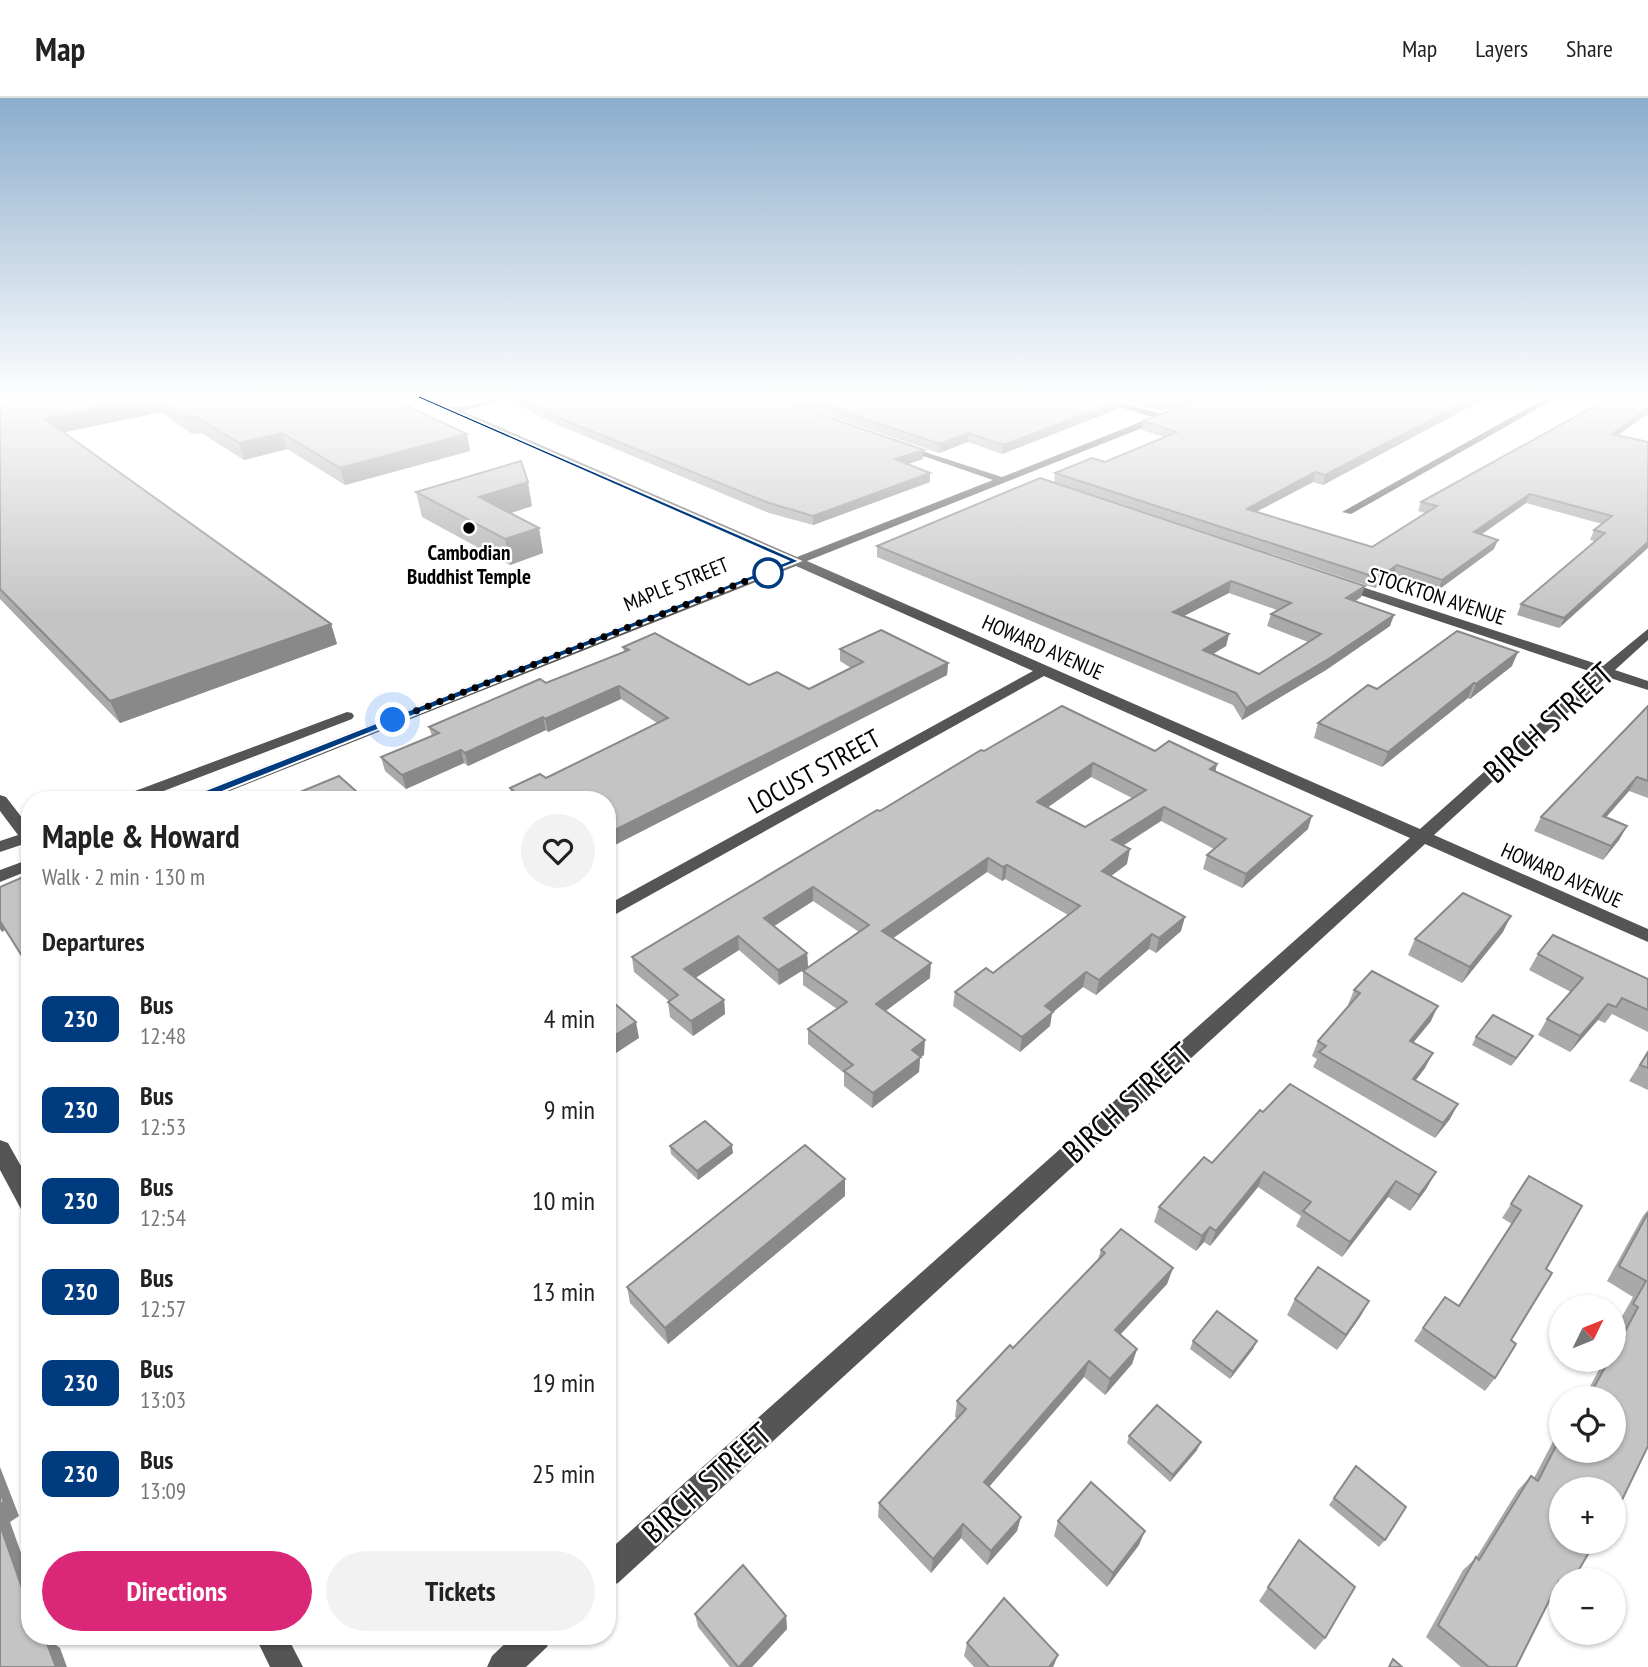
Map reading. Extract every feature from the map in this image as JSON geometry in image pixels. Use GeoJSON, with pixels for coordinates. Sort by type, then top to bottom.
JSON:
{"type":"FeatureCollection","features":[{"type":"Feature","properties":{"kind":"street","name":"HOWARD AVENUE"},"geometry":{"type":"LineString","coordinates":[[587,469],[1648,936]]}},
{"type":"Feature","properties":{"kind":"street"},"geometry":{"type":"LineString","coordinates":[[982,469],[1041,484]]}},
{"type":"Feature","properties":{"kind":"street","name":"MAPLE STREET"},"geometry":{"type":"LineString","coordinates":[[215,791],[1028,469]]}},
{"type":"Feature","properties":{"kind":"street"},"geometry":{"type":"LineString","coordinates":[[1347,512],[1424,469]]}},
{"type":"Feature","properties":{"kind":"street","name":"STOCKTON AVENUE"},"geometry":{"type":"LineString","coordinates":[[1329,580],[1648,687]]}},
{"type":"Feature","properties":{"kind":"street","name":"BIRCH STREET"},"geometry":{"type":"LineString","coordinates":[[616,1564],[1648,633]]}},
{"type":"Feature","properties":{"kind":"street","name":"LOCUST STREET"},"geometry":{"type":"LineString","coordinates":[[616,908],[1044,670]]}},
{"type":"Feature","properties":{"kind":"street"},"geometry":{"type":"LineString","coordinates":[[149,791],[346,716]]}},
{"type":"Feature","properties":{"kind":"street"},"geometry":{"type":"LineString","coordinates":[[0,800],[21,826]]}},
{"type":"Feature","properties":{"kind":"street"},"geometry":{"type":"LineString","coordinates":[[0,847],[21,839]]}},
{"type":"Feature","properties":{"kind":"street"},"geometry":{"type":"LineString","coordinates":[[0,876],[21,868]]}},
{"type":"Feature","properties":{"kind":"street"},"geometry":{"type":"LineString","coordinates":[[0,1149],[21,1188]]}},
{"type":"Feature","properties":{"kind":"street"},"geometry":{"type":"LineString","coordinates":[[275,1645],[287,1667]]}},
{"type":"Feature","properties":{"kind":"street"},"geometry":{"type":"LineString","coordinates":[[503,1667],[527,1645]]}},
{"type":"Feature","properties":{"kind":"building"},"geometry":{"type":"Polygon","coordinates":[[[0,469],[115,469],[331,624],[110,701],[0,589],[0,469]]]}},
{"type":"Feature","properties":{"kind":"building"},"geometry":{"type":"Polygon","coordinates":[[[493,469],[524,469],[528,482],[479,497],[539,528],[505,539],[416,492],[493,469]]]}},
{"type":"Feature","properties":{"kind":"building"},"geometry":{"type":"Polygon","coordinates":[[[686,469],[921,469],[930,473],[813,516],[769,503],[686,469]]]}},
{"type":"Feature","properties":{"kind":"building"},"geometry":{"type":"Polygon","coordinates":[[[1064,469],[1336,469],[1325,475],[1315,472],[1247,509],[1372,547],[1437,506],[1421,502],[1480,469],[1648,469],[1648,542],[1564,618],[1521,604],[1605,533],[1594,530],[1612,516],[1530,494],[1474,532],[1498,540],[1442,580],[1397,565],[1378,578],[1055,473],[1064,469]]]}},
{"type":"Feature","properties":{"kind":"building"},"geometry":{"type":"Polygon","coordinates":[[[1040,478],[1365,586],[1346,598],[1394,615],[1330,658],[1246,708],[1236,693],[877,546],[1040,478]],[[1231,581],[1173,612],[1229,634],[1203,650],[1259,674],[1321,634],[1271,614],[1291,603],[1231,581]]]}},
{"type":"Feature","properties":{"kind":"building"},"geometry":{"type":"Polygon","coordinates":[[[881,630],[948,663],[616,829],[616,791],[514,791],[510,788],[540,774],[546,778],[668,718],[619,686],[465,753],[461,750],[402,775],[381,757],[439,733],[429,727],[540,679],[546,683],[629,650],[623,647],[655,633],[749,685],[777,672],[809,689],[863,662],[840,649],[881,630]]]}},
{"type":"Feature","properties":{"kind":"building"},"geometry":{"type":"Polygon","coordinates":[[[1457,631],[1518,652],[1474,683],[1388,752],[1318,723],[1368,685],[1377,689],[1457,631]]]}},
{"type":"Feature","properties":{"kind":"building"},"geometry":{"type":"Polygon","coordinates":[[[1062,706],[1155,751],[1169,741],[1217,764],[1210,769],[1312,816],[1246,874],[1207,855],[1226,839],[1164,807],[1112,840],[1130,849],[1102,871],[1185,917],[1159,938],[1152,934],[1099,980],[1086,972],[1045,1006],[1053,1012],[1022,1037],[955,992],[986,968],[993,973],[1080,906],[1007,865],[1003,867],[988,858],[882,931],[931,963],[876,1004],[925,1040],[912,1050],[921,1057],[873,1093],[844,1071],[853,1065],[808,1029],[847,1002],[803,971],[869,925],[813,887],[764,918],[807,953],[778,970],[738,936],[684,969],[724,1000],[691,1021],[668,1002],[678,995],[632,957],[877,810],[880,811],[981,750],[984,751],[1062,706]],[[1093,763],[1037,802],[1085,827],[1146,790],[1093,763]]]}},
{"type":"Feature","properties":{"kind":"building"},"geometry":{"type":"Polygon","coordinates":[[[1648,706],[1648,781],[1637,777],[1603,816],[1627,826],[1611,846],[1541,817],[1648,706]]]}},
{"type":"Feature","properties":{"kind":"building"},"geometry":{"type":"Polygon","coordinates":[[[339,776],[356,791],[302,791],[339,776]]]}},
{"type":"Feature","properties":{"kind":"building"},"geometry":{"type":"Polygon","coordinates":[[[21,878],[21,954],[0,921],[0,887],[21,878]]]}},
{"type":"Feature","properties":{"kind":"building"},"geometry":{"type":"Polygon","coordinates":[[[1463,893],[1511,916],[1470,967],[1415,939],[1463,893]]]}},
{"type":"Feature","properties":{"kind":"building"},"geometry":{"type":"Polygon","coordinates":[[[1553,935],[1648,979],[1648,1010],[1622,998],[1616,1007],[1608,1004],[1580,1036],[1547,1019],[1583,978],[1538,954],[1553,935]]]}},
{"type":"Feature","properties":{"kind":"building"},"geometry":{"type":"Polygon","coordinates":[[[1372,971],[1438,1006],[1410,1041],[1433,1053],[1413,1079],[1458,1104],[1443,1123],[1319,1052],[1326,1046],[1318,1041],[1360,993],[1354,990],[1372,971]]]}},
{"type":"Feature","properties":{"kind":"building"},"geometry":{"type":"Polygon","coordinates":[[[616,1005],[636,1022],[616,1034],[616,1005]]]}},
{"type":"Feature","properties":{"kind":"building"},"geometry":{"type":"Polygon","coordinates":[[[1493,1015],[1533,1036],[1516,1058],[1476,1037],[1493,1015]]]}},
{"type":"Feature","properties":{"kind":"building"},"geometry":{"type":"Polygon","coordinates":[[[1648,1052],[1648,1068],[1640,1065],[1648,1052]]]}},
{"type":"Feature","properties":{"kind":"building"},"geometry":{"type":"Polygon","coordinates":[[[1290,1084],[1436,1172],[1419,1195],[1396,1181],[1350,1242],[1303,1211],[1311,1202],[1264,1172],[1216,1231],[1210,1227],[1202,1236],[1159,1207],[1204,1157],[1212,1163],[1260,1110],[1263,1112],[1290,1084]]]}},
{"type":"Feature","properties":{"kind":"building"},"geometry":{"type":"Polygon","coordinates":[[[705,1121],[732,1145],[697,1171],[670,1146],[705,1121]]]}},
{"type":"Feature","properties":{"kind":"building"},"geometry":{"type":"Polygon","coordinates":[[[805,1145],[845,1179],[665,1328],[627,1287],[805,1145]]]}},
{"type":"Feature","properties":{"kind":"building"},"geometry":{"type":"Polygon","coordinates":[[[1529,1176],[1582,1206],[1546,1269],[1552,1273],[1511,1340],[1516,1344],[1495,1378],[1423,1328],[1445,1297],[1459,1306],[1521,1210],[1511,1204],[1529,1176]]]}},
{"type":"Feature","properties":{"kind":"building"},"geometry":{"type":"Polygon","coordinates":[[[1648,1213],[1648,1446],[1626,1492],[1626,1477],[1549,1477],[1549,1554],[1588,1554],[1580,1568],[1549,1568],[1549,1601],[1516,1667],[1489,1667],[1438,1625],[1476,1557],[1479,1560],[1531,1476],[1538,1481],[1549,1459],[1549,1463],[1626,1463],[1626,1386],[1595,1386],[1602,1372],[1626,1372],[1626,1330],[1638,1307],[1633,1304],[1646,1281],[1619,1266],[1648,1213]]]}},
{"type":"Feature","properties":{"kind":"building"},"geometry":{"type":"Polygon","coordinates":[[[1121,1229],[1173,1268],[1115,1330],[1137,1349],[1110,1379],[1089,1361],[984,1482],[1021,1517],[991,1551],[963,1524],[933,1559],[879,1503],[966,1409],[957,1401],[1010,1345],[1013,1348],[1105,1253],[1101,1250],[1121,1229]]]}},
{"type":"Feature","properties":{"kind":"building"},"geometry":{"type":"Polygon","coordinates":[[[1318,1267],[1369,1301],[1346,1335],[1295,1299],[1318,1267]]]}},
{"type":"Feature","properties":{"kind":"building"},"geometry":{"type":"Polygon","coordinates":[[[1217,1311],[1257,1341],[1233,1372],[1193,1341],[1217,1311]]]}},
{"type":"Feature","properties":{"kind":"building"},"geometry":{"type":"Polygon","coordinates":[[[1157,1405],[1201,1442],[1173,1475],[1129,1436],[1157,1405]]]}},
{"type":"Feature","properties":{"kind":"building"},"geometry":{"type":"Polygon","coordinates":[[[1356,1466],[1406,1507],[1385,1540],[1334,1498],[1356,1466]]]}},
{"type":"Feature","properties":{"kind":"building"},"geometry":{"type":"Polygon","coordinates":[[[1091,1482],[1145,1531],[1113,1573],[1058,1521],[1091,1482]]]}},
{"type":"Feature","properties":{"kind":"building"},"geometry":{"type":"Polygon","coordinates":[[[0,1525],[21,1585],[21,1645],[47,1645],[56,1667],[0,1667],[0,1525]]]}},
{"type":"Feature","properties":{"kind":"building"},"geometry":{"type":"Polygon","coordinates":[[[1299,1540],[1355,1587],[1325,1638],[1268,1587],[1299,1540]]]}},
{"type":"Feature","properties":{"kind":"building"},"geometry":{"type":"Polygon","coordinates":[[[743,1565],[786,1616],[738,1667],[695,1614],[743,1565]]]}},
{"type":"Feature","properties":{"kind":"building"},"geometry":{"type":"Polygon","coordinates":[[[1004,1598],[1058,1655],[1049,1667],[989,1667],[967,1643],[1004,1598]]]}},
{"type":"Feature","properties":{"kind":"building"},"geometry":{"type":"Polygon","coordinates":[[[1393,1659],[1402,1667],[1389,1667],[1393,1659]]]}},
{"type":"Feature","properties":{"kind":"bus line","name":"230"},"geometry":{"type":"LineString","coordinates":[[215,791],[796,561],[587,469]]}},
{"type":"Feature","properties":{"kind":"place","name":"Cambodian Buddhist Temple"},"geometry":{"type":"Point","coordinates":[469,528]}},
{"type":"Feature","properties":{"kind":"route"},"geometry":{"type":"LineString","coordinates":[[393,720],[771,571],[768,573]]}}]}
